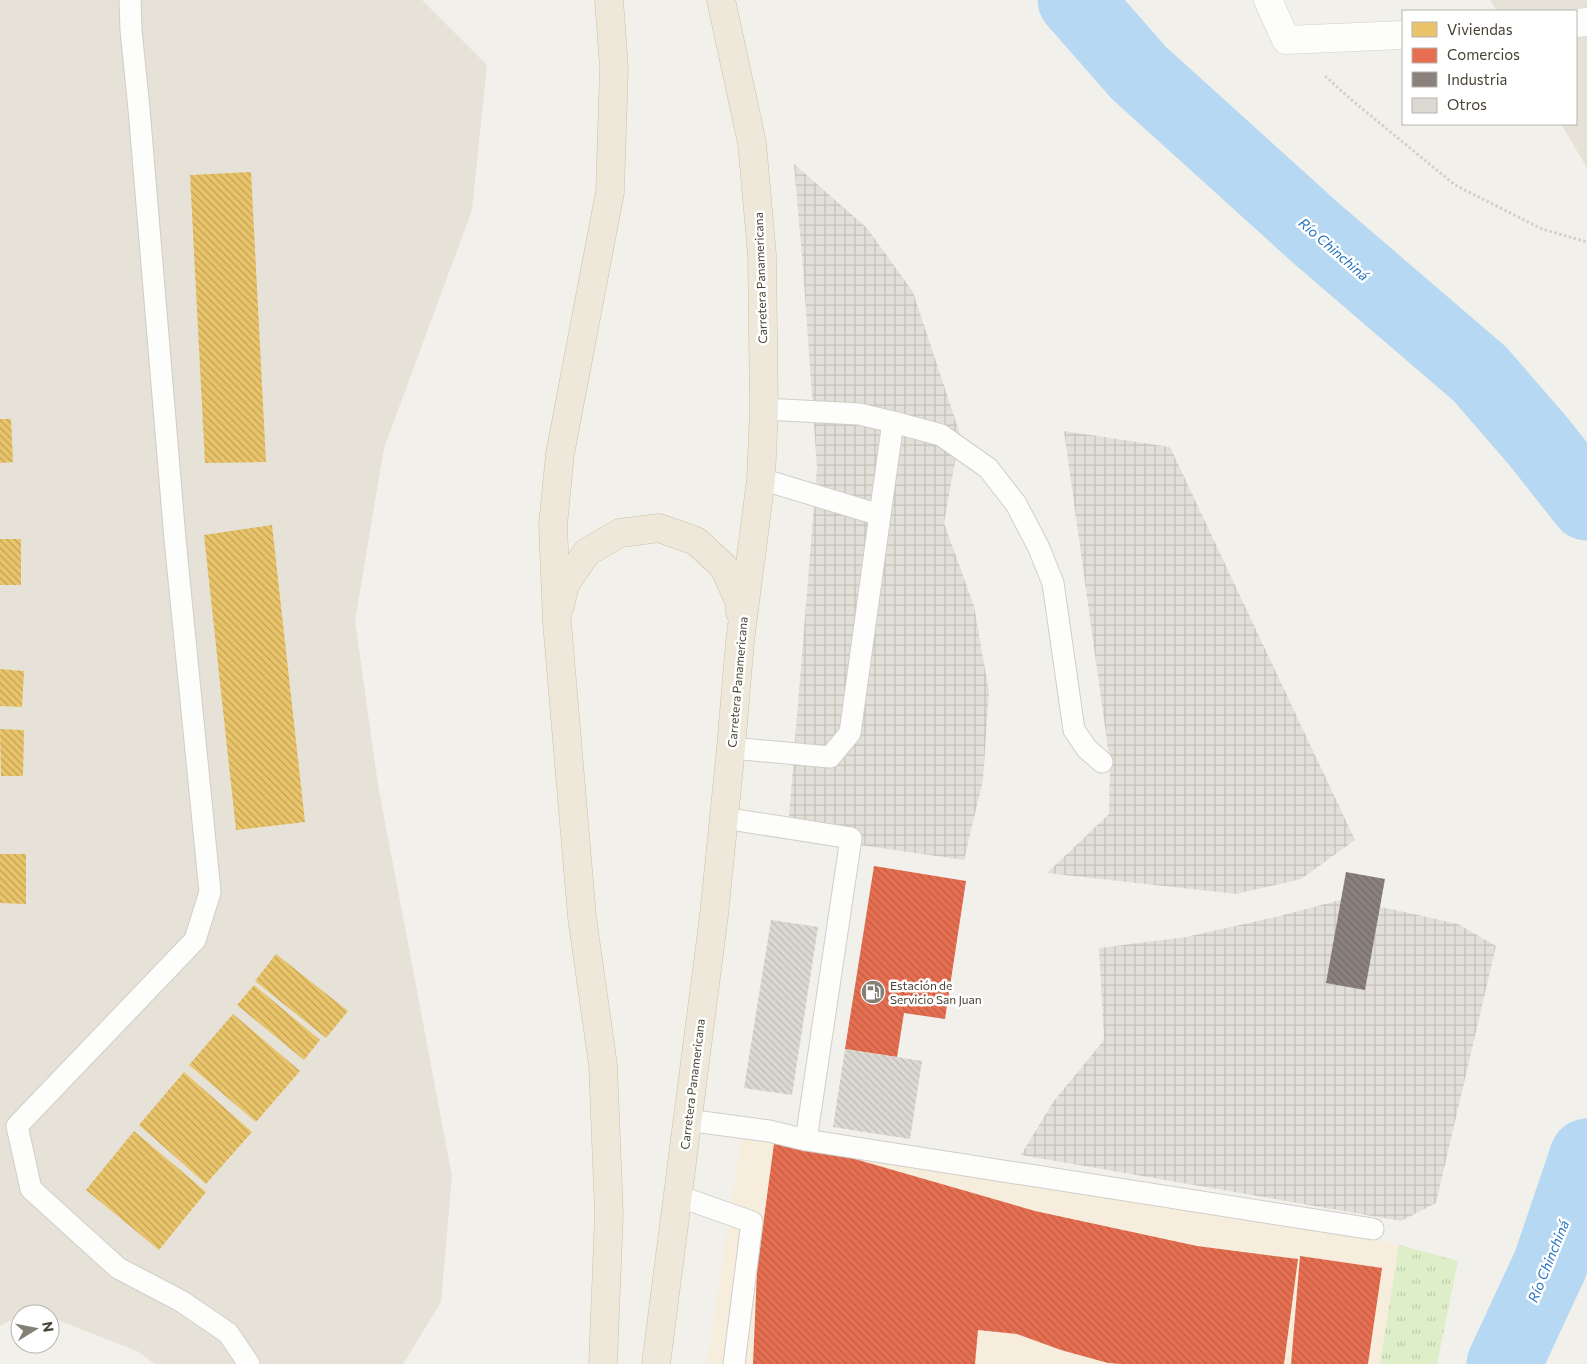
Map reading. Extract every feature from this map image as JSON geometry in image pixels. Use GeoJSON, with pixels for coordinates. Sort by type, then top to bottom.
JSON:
{"type":"FeatureCollection","features":[{"type":"Feature","properties":{"kind":"highway"},"geometry":{"type":"LineString","coordinates":[[603,1364],[609,1214],[603,1065],[582,917],[557,622],[553,525],[560,454],[610,192],[614,68],[608,0]]}},
{"type":"Feature","properties":{"kind":"highway","name":"Carretera Panamericana"},"geometry":{"type":"LineString","coordinates":[[656,1364],[714,915],[732,748],[740,641],[761,479],[764,409],[762,255],[752,143],[721,0]]}},
{"type":"Feature","properties":{"kind":"highway"},"geometry":{"type":"LineString","coordinates":[[557,622],[565,584],[587,552],[620,533],[659,528],[696,541],[724,567],[740,603],[740,641]]}},
{"type":"Feature","properties":{"kind":"street"},"geometry":{"type":"LineString","coordinates":[[1268,0],[1286,40],[1402,35]]}},
{"type":"Feature","properties":{"kind":"lane"},"geometry":{"type":"LineString","coordinates":[[130,0],[175,539],[210,892],[195,940],[17,1126],[31,1189],[118,1268],[181,1301],[228,1334],[249,1364]]}},
{"type":"Feature","properties":{"kind":"lane"},"geometry":{"type":"LineString","coordinates":[[764,409],[858,414],[893,422],[941,435],[988,468],[1016,504],[1038,546],[1052,584],[1074,730],[1087,749],[1102,762]]}},
{"type":"Feature","properties":{"kind":"lane"},"geometry":{"type":"LineString","coordinates":[[732,748],[830,757],[850,733],[893,422]]}},
{"type":"Feature","properties":{"kind":"lane"},"geometry":{"type":"LineString","coordinates":[[761,479],[880,515]]}},
{"type":"Feature","properties":{"kind":"lane"},"geometry":{"type":"LineString","coordinates":[[724,818],[851,838],[806,1140]]}},
{"type":"Feature","properties":{"kind":"lane"},"geometry":{"type":"LineString","coordinates":[[688,1120],[769,1131],[806,1140],[1373,1229]]}},
{"type":"Feature","properties":{"kind":"lane"},"geometry":{"type":"LineString","coordinates":[[678,1196],[752,1222],[734,1364]]}},
{"type":"Feature","properties":{"kind":"path"},"geometry":{"type":"LineString","coordinates":[[1286,40],[1354,102],[1455,185],[1542,229],[1587,242]]}},
{"type":"Feature","properties":{"kind":"shaded area"},"geometry":{"type":"Polygon","coordinates":[[[0,0],[422,0],[487,65],[472,210],[384,448],[355,621],[378,785],[452,1176],[441,1302],[403,1364],[155,1364],[137,1351],[60,1321],[60,1304],[10,1304],[10,1321],[0,1326],[0,0]]]}},
{"type":"Feature","properties":{"kind":"shaded area"},"geometry":{"type":"Polygon","coordinates":[[[1490,0],[1587,0],[1587,168],[1562,125],[1577,125],[1577,10],[1496,10],[1490,0]]]}},
{"type":"Feature","properties":{"kind":"shaded area"},"geometry":{"type":"Polygon","coordinates":[[[794,164],[867,228],[913,292],[960,434],[944,523],[974,606],[989,692],[983,780],[964,860],[811,838],[789,816],[817,467],[794,164]]]}},
{"type":"Feature","properties":{"kind":"shaded area"},"geometry":{"type":"Polygon","coordinates":[[[1064,431],[1170,447],[1355,840],[1301,879],[1236,894],[1047,873],[1109,814],[1110,763],[1064,431]]]}},
{"type":"Feature","properties":{"kind":"shaded area"},"geometry":{"type":"Polygon","coordinates":[[[1340,900],[1458,924],[1496,946],[1436,1203],[1401,1221],[1021,1155],[1053,1102],[1104,1040],[1099,948],[1186,937],[1280,916],[1340,900]]]}},
{"type":"Feature","properties":{"kind":"shaded area"},"geometry":{"type":"Polygon","coordinates":[[[742,1133],[1399,1245],[1458,1261],[1437,1364],[707,1364],[742,1133]]]}},
{"type":"Feature","properties":{"kind":"green space"},"geometry":{"type":"Polygon","coordinates":[[[1399,1245],[1458,1261],[1437,1364],[1380,1364],[1399,1245]]]}},
{"type":"Feature","properties":{"kind":"building: Viviendas"},"geometry":{"type":"Polygon","coordinates":[[[251,172],[266,462],[205,463],[190,175],[251,172]]]}},
{"type":"Feature","properties":{"kind":"building: Viviendas"},"geometry":{"type":"Polygon","coordinates":[[[0,419],[11,419],[13,462],[0,463],[0,419]]]}},
{"type":"Feature","properties":{"kind":"building: Viviendas"},"geometry":{"type":"Polygon","coordinates":[[[272,525],[305,822],[236,830],[204,535],[272,525]]]}},
{"type":"Feature","properties":{"kind":"building: Viviendas"},"geometry":{"type":"Polygon","coordinates":[[[0,539],[21,539],[21,585],[0,585],[0,539]]]}},
{"type":"Feature","properties":{"kind":"building: Viviendas"},"geometry":{"type":"Polygon","coordinates":[[[0,669],[24,671],[22,707],[0,706],[0,669]]]}},
{"type":"Feature","properties":{"kind":"building: Viviendas"},"geometry":{"type":"Polygon","coordinates":[[[0,729],[24,730],[23,776],[1,776],[0,729]]]}},
{"type":"Feature","properties":{"kind":"building: Viviendas"},"geometry":{"type":"Polygon","coordinates":[[[0,854],[26,854],[26,904],[0,903],[0,854]]]}},
{"type":"Feature","properties":{"kind":"building: Viviendas"},"geometry":{"type":"Polygon","coordinates":[[[276,954],[348,1011],[326,1038],[255,981],[276,954]]]}},
{"type":"Feature","properties":{"kind":"building: Viviendas"},"geometry":{"type":"Polygon","coordinates":[[[254,985],[320,1040],[304,1060],[237,1005],[254,985]]]}},
{"type":"Feature","properties":{"kind":"building: Viviendas"},"geometry":{"type":"Polygon","coordinates":[[[233,1014],[300,1071],[256,1122],[189,1065],[233,1014]]]}},
{"type":"Feature","properties":{"kind":"building: Viviendas"},"geometry":{"type":"Polygon","coordinates":[[[184,1072],[252,1132],[206,1184],[139,1125],[184,1072]]]}},
{"type":"Feature","properties":{"kind":"building: Viviendas"},"geometry":{"type":"Polygon","coordinates":[[[134,1131],[206,1192],[159,1250],[86,1190],[134,1131]]]}},
{"type":"Feature","properties":{"kind":"building: Comercios"},"geometry":{"type":"Polygon","coordinates":[[[874,866],[966,881],[945,1019],[904,1013],[897,1057],[845,1049],[874,866]]]}},
{"type":"Feature","properties":{"kind":"building: Comercios"},"geometry":{"type":"Polygon","coordinates":[[[775,1136],[1035,1211],[1197,1246],[1298,1259],[1284,1364],[1108,1363],[1061,1350],[1017,1334],[978,1330],[975,1364],[753,1364],[757,1271],[775,1136]]]}},
{"type":"Feature","properties":{"kind":"building: Comercios"},"geometry":{"type":"Polygon","coordinates":[[[1300,1256],[1382,1268],[1368,1364],[1291,1364],[1300,1256]]]}},
{"type":"Feature","properties":{"kind":"building: Industria"},"geometry":{"type":"Polygon","coordinates":[[[1346,872],[1385,879],[1365,990],[1326,983],[1346,872]]]}},
{"type":"Feature","properties":{"kind":"building: Otros"},"geometry":{"type":"Polygon","coordinates":[[[771,920],[818,927],[792,1095],[744,1088],[771,920]]]}},
{"type":"Feature","properties":{"kind":"building: Otros"},"geometry":{"type":"Polygon","coordinates":[[[845,1049],[922,1061],[910,1139],[833,1127],[845,1049]]]}},
{"type":"Feature","properties":{"kind":"waterway","name":"Río Chinchiná"},"geometry":{"type":"LineString","coordinates":[[1075,0],[1139,73],[1317,234],[1480,374],[1538,441],[1587,503]]}},
{"type":"Feature","properties":{"kind":"waterway","name":"Río Chinchiná"},"geometry":{"type":"LineString","coordinates":[[1504,1364],[1550,1265],[1587,1156]]}},
{"type":"Feature","properties":{"kind":"place","name":"Estación de Servicio San Juan"},"geometry":{"type":"Point","coordinates":[873,992]}}]}
